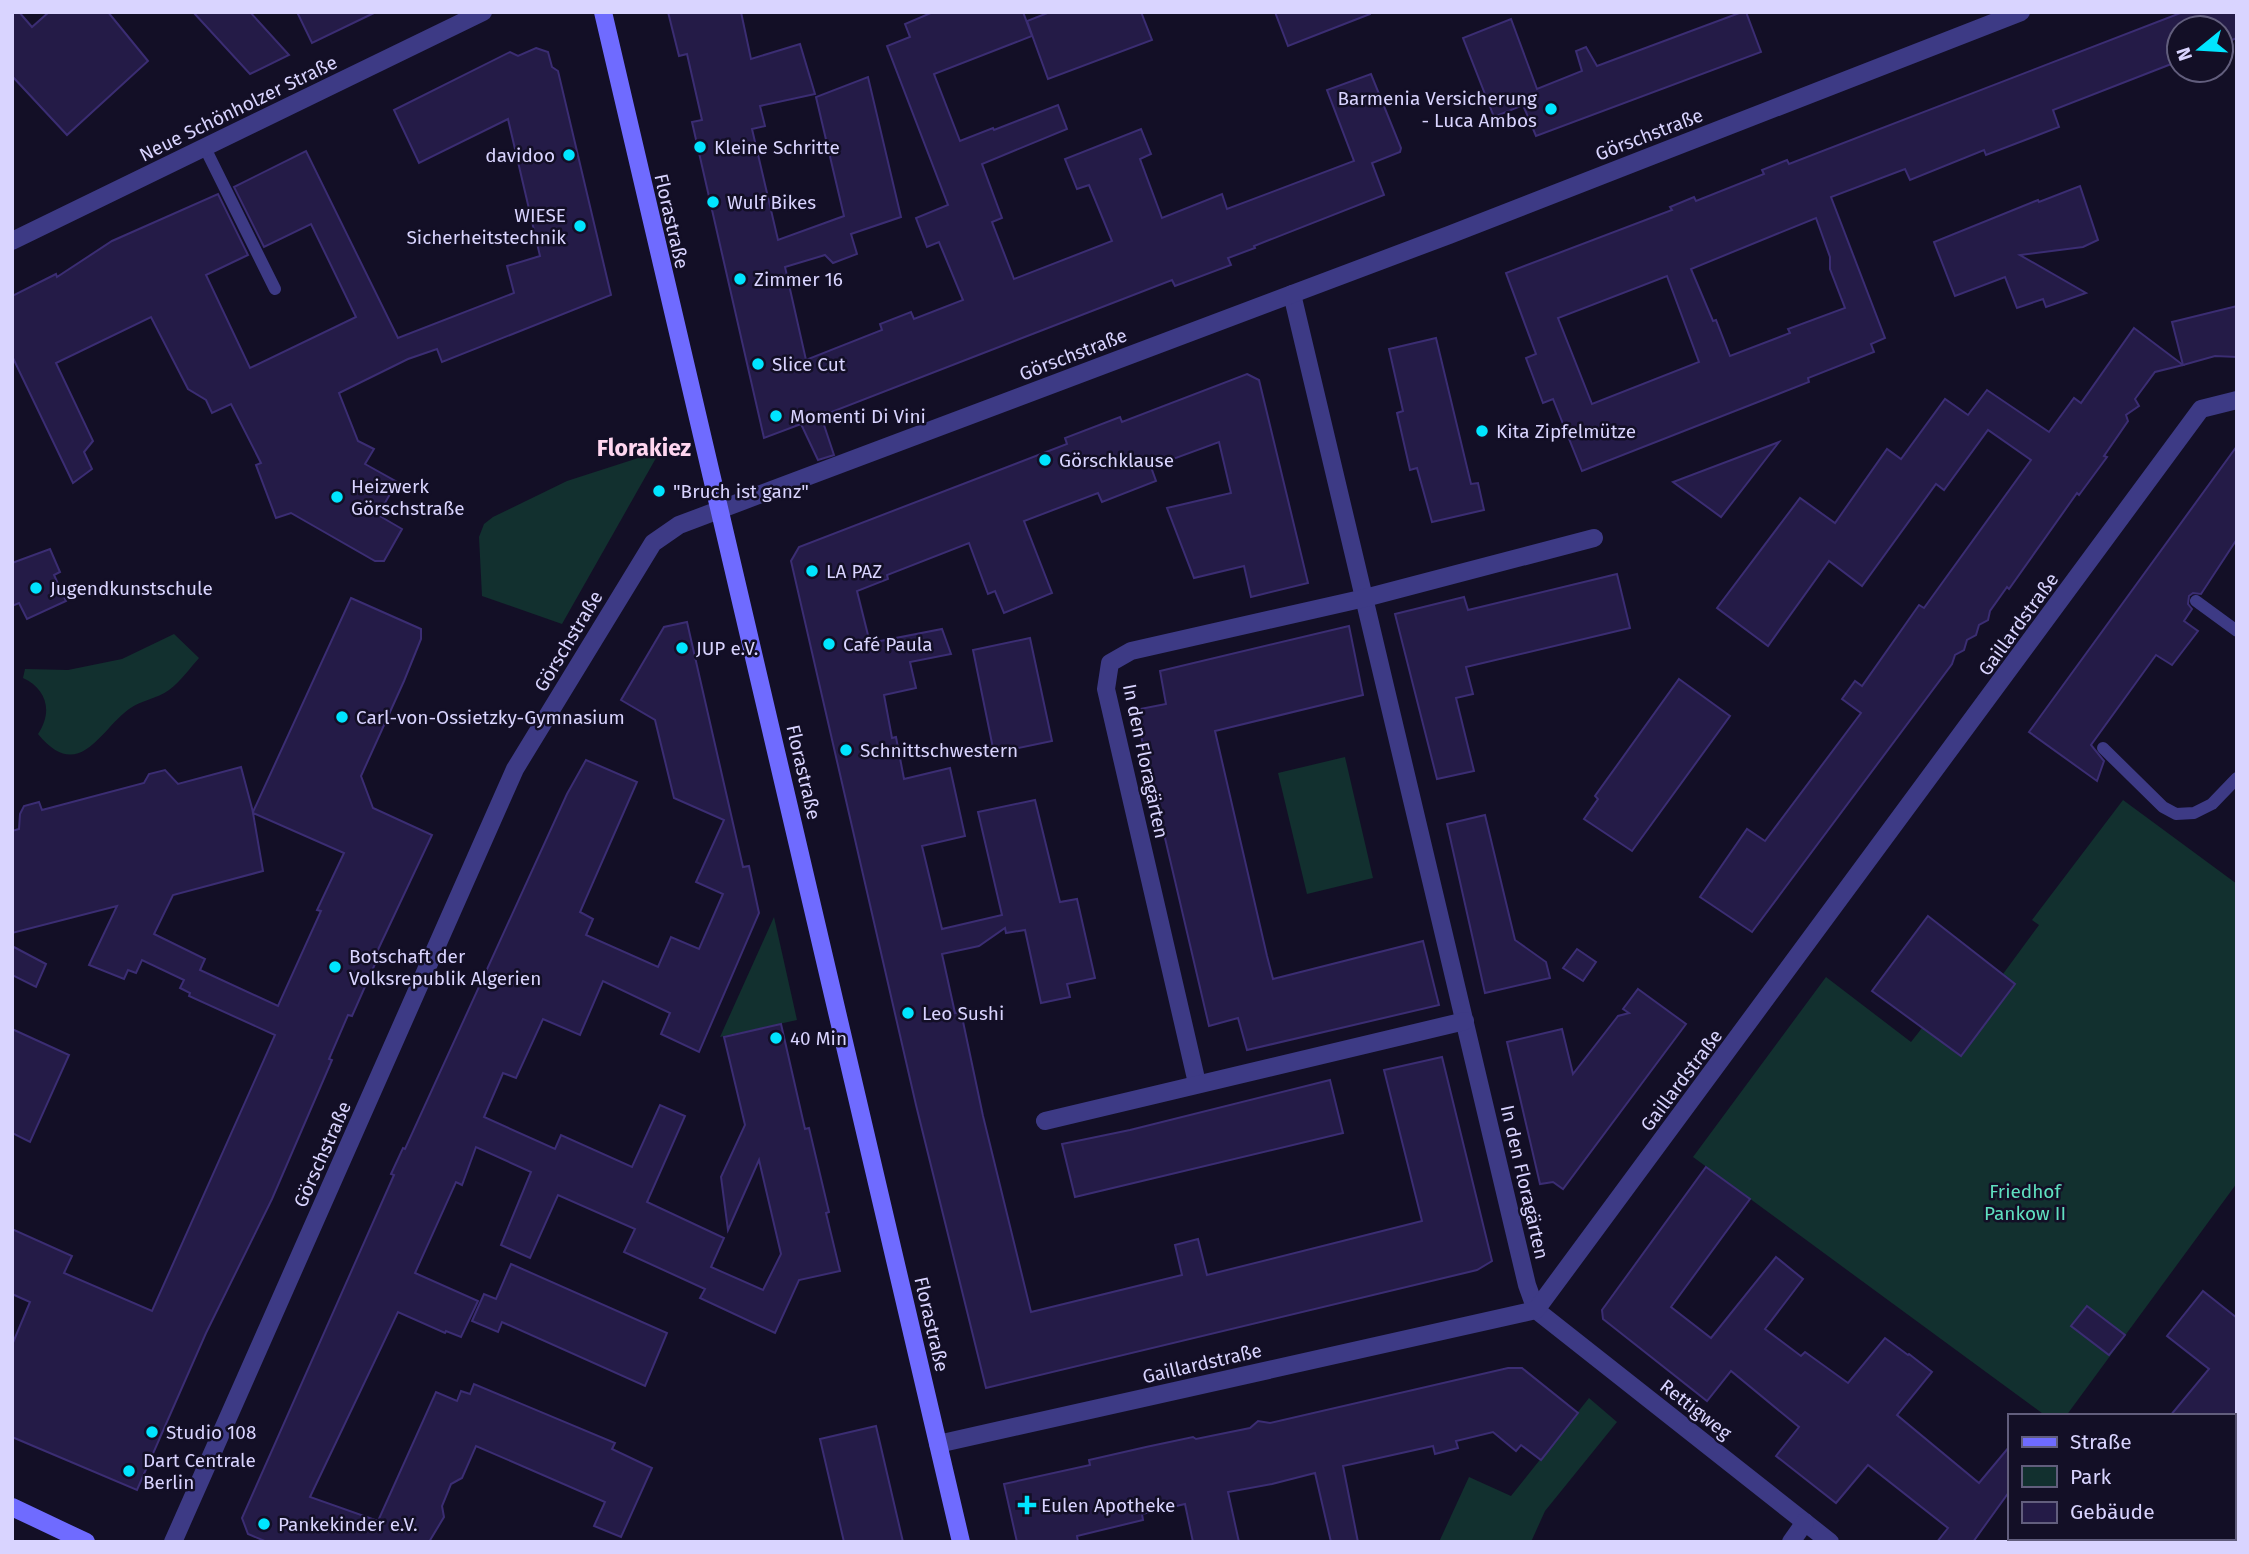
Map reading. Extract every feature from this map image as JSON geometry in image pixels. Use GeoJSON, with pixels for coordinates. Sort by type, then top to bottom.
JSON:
{"type":"FeatureCollection","features":[{"type":"Feature","properties":{"kind":"street","name":"Neue Schönholzer Straße"},"geometry":{"type":"LineString","coordinates":[[12,241],[483,12]]}},
{"type":"Feature","properties":{"kind":"street","name":"Florastraße"},"geometry":{"type":"LineString","coordinates":[[603,12],[961,1542]]}},
{"type":"Feature","properties":{"kind":"street","name":"Görschstraße"},"geometry":{"type":"LineString","coordinates":[[173,1542],[516,769],[653,543],[679,525],[1461,230],[2021,12]]}},
{"type":"Feature","properties":{"kind":"street","name":"In den Floragärten"},"geometry":{"type":"LineString","coordinates":[[1292,294],[1527,1285],[1536,1310]]}},
{"type":"Feature","properties":{"kind":"street","name":"Gaillardstraße"},"geometry":{"type":"LineString","coordinates":[[938,1444],[1536,1310],[2202,409],[2237,400]]}},
{"type":"Feature","properties":{"kind":"street","name":"In den Floragärten"},"geometry":{"type":"LineString","coordinates":[[1197,1083],[1106,689],[1110,663],[1131,651],[1365,598],[1594,538]]}},
{"type":"Feature","properties":{"kind":"street"},"geometry":{"type":"LineString","coordinates":[[1045,1121],[1465,1021]]}},
{"type":"Feature","properties":{"kind":"street","name":"Rettigweg"},"geometry":{"type":"LineString","coordinates":[[1536,1310],[1830,1542]]}},
{"type":"Feature","properties":{"kind":"street"},"geometry":{"type":"LineString","coordinates":[[12,1507],[86,1542]]}},
{"type":"Feature","properties":{"kind":"street"},"geometry":{"type":"LineString","coordinates":[[1791,1542],[1805,1522]]}},
{"type":"Feature","properties":{"kind":"lane"},"geometry":{"type":"LineString","coordinates":[[205,148],[275,289]]}},
{"type":"Feature","properties":{"kind":"lane"},"geometry":{"type":"LineString","coordinates":[[2196,601],[2237,631]]}},
{"type":"Feature","properties":{"kind":"lane"},"geometry":{"type":"LineString","coordinates":[[2103,748],[2163,807],[2176,814],[2194,814],[2213,804],[2237,778]]}},
{"type":"Feature","properties":{"kind":"green space"},"geometry":{"type":"Polygon","coordinates":[[[660,451],[562,624],[482,596],[479,537],[484,524],[567,481],[660,451]]]}},
{"type":"Feature","properties":{"kind":"green space"},"geometry":{"type":"Polygon","coordinates":[[[174,634],[199,658],[169,690],[129,709],[88,748],[77,754],[65,754],[52,748],[38,734],[45,718],[45,702],[38,688],[23,678],[25,669],[68,670],[122,659],[174,634]]]}},
{"type":"Feature","properties":{"kind":"green space"},"geometry":{"type":"Polygon","coordinates":[[[1345,757],[1373,878],[1307,894],[1278,773],[1345,757]]]}},
{"type":"Feature","properties":{"kind":"green space","name":"Friedhof Pankow II"},"geometry":{"type":"Polygon","coordinates":[[[2123,800],[2237,884],[2237,1183],[2067,1414],[2043,1414],[1693,1157],[1826,977],[1911,1042],[1922,1028],[1962,1056],[2014,984],[2003,974],[2039,925],[2032,920],[2123,800]]]}},
{"type":"Feature","properties":{"kind":"green space"},"geometry":{"type":"Polygon","coordinates":[[[774,917],[797,1020],[720,1037],[774,917]]]}},
{"type":"Feature","properties":{"kind":"green space"},"geometry":{"type":"Polygon","coordinates":[[[1589,1398],[1617,1422],[1545,1511],[1531,1542],[1439,1542],[1469,1477],[1511,1496],[1589,1398]]]}},
{"type":"Feature","properties":{"kind":"building"},"geometry":{"type":"Polygon","coordinates":[[[12,12],[19,12],[32,27],[49,12],[108,12],[148,61],[67,135],[12,76],[12,12]]]}},
{"type":"Feature","properties":{"kind":"building"},"geometry":{"type":"Polygon","coordinates":[[[193,12],[250,12],[289,55],[250,74],[193,12]]]}},
{"type":"Feature","properties":{"kind":"building"},"geometry":{"type":"Polygon","coordinates":[[[297,12],[376,12],[312,43],[297,12]]]}},
{"type":"Feature","properties":{"kind":"building"},"geometry":{"type":"Polygon","coordinates":[[[668,12],[741,12],[751,59],[800,44],[815,94],[760,106],[765,126],[752,129],[778,240],[844,216],[816,97],[868,77],[901,217],[851,234],[857,254],[833,263],[825,255],[785,267],[806,360],[882,330],[880,324],[911,312],[914,319],[963,300],[939,242],[927,247],[916,218],[948,205],[887,46],[910,37],[905,24],[933,12],[1023,12],[1032,36],[934,74],[960,141],[1058,105],[1067,129],[982,164],[1002,218],[992,222],[1014,279],[1112,241],[1089,185],[1077,189],[1065,159],[1141,129],[1151,154],[1140,159],[1162,218],[1222,194],[1227,209],[1354,161],[1327,90],[1371,74],[1401,148],[1400,152],[1372,163],[1384,195],[1254,246],[1255,248],[1228,258],[1231,265],[1175,286],[1172,280],[821,416],[834,455],[818,460],[801,424],[764,438],[692,122],[702,120],[687,54],[679,56],[668,12]]]}},
{"type":"Feature","properties":{"kind":"building"},"geometry":{"type":"Polygon","coordinates":[[[1050,12],[1141,12],[1152,40],[1048,79],[1027,21],[1050,12]]]}},
{"type":"Feature","properties":{"kind":"building"},"geometry":{"type":"Polygon","coordinates":[[[1275,12],[1370,12],[1370,14],[1288,46],[1275,12]]]}},
{"type":"Feature","properties":{"kind":"building"},"geometry":{"type":"Polygon","coordinates":[[[1746,12],[1761,52],[1536,136],[1523,105],[1494,117],[1463,38],[1511,19],[1537,89],[1582,71],[1576,51],[1586,47],[1597,66],[1746,12]]]}},
{"type":"Feature","properties":{"kind":"building"},"geometry":{"type":"Polygon","coordinates":[[[2237,12],[2235,39],[2235,14],[2178,14],[2237,12]]]}},
{"type":"Feature","properties":{"kind":"building"},"geometry":{"type":"Polygon","coordinates":[[[2165,19],[2165,66],[2053,110],[2059,127],[1986,155],[1984,150],[1910,180],[1905,169],[1831,197],[1885,338],[1871,344],[1874,352],[1808,378],[1809,382],[1582,471],[1553,399],[1543,403],[1526,358],[1536,354],[1506,273],[1672,210],[1670,207],[1694,197],[1696,201],[1764,174],[1762,170],[1787,160],[1789,164],[2165,19]],[[1816,218],[1691,269],[1730,356],[1790,333],[1788,329],[1845,308],[1830,269],[1830,257],[1816,218]],[[1667,276],[1558,318],[1592,404],[1699,362],[1667,276]]]}},
{"type":"Feature","properties":{"kind":"building"},"geometry":{"type":"Polygon","coordinates":[[[536,48],[548,52],[552,67],[558,71],[611,295],[442,362],[437,349],[408,359],[339,393],[358,441],[374,449],[365,464],[397,482],[378,515],[402,529],[384,561],[375,561],[291,513],[276,518],[256,465],[261,463],[231,404],[212,413],[206,400],[188,389],[151,317],[56,363],[93,441],[84,452],[92,469],[73,483],[12,356],[12,296],[56,274],[57,277],[112,241],[218,194],[248,255],[206,275],[250,368],[356,317],[311,224],[264,247],[234,187],[306,151],[398,338],[514,293],[507,266],[540,256],[508,119],[419,163],[394,110],[510,52],[518,56],[536,48]]]}},
{"type":"Feature","properties":{"kind":"building"},"geometry":{"type":"Polygon","coordinates":[[[2080,186],[2098,240],[2083,247],[2020,255],[2086,293],[2046,307],[2043,299],[2017,308],[2005,277],[1955,296],[1934,242],[2080,186]]]}},
{"type":"Feature","properties":{"kind":"building"},"geometry":{"type":"Polygon","coordinates":[[[2237,306],[2237,357],[2215,356],[2183,365],[2172,322],[2237,306]]]}},
{"type":"Feature","properties":{"kind":"building"},"geometry":{"type":"Polygon","coordinates":[[[2134,328],[2183,365],[2155,372],[2135,399],[2139,406],[2126,415],[2128,421],[2104,456],[2107,457],[2079,495],[2077,493],[2009,589],[2007,587],[1990,611],[1988,620],[1979,625],[1976,635],[1967,640],[1964,650],[1955,655],[1952,664],[1752,932],[1700,897],[1747,829],[1765,841],[1861,713],[1842,699],[1855,681],[1862,686],[1919,605],[1924,608],[2031,460],[1988,430],[1944,490],[1936,484],[1862,586],[1829,561],[1768,646],[1717,608],[1800,498],[1835,523],[1887,449],[1901,459],[1945,399],[1968,415],[1987,390],[2049,432],[2074,398],[2081,403],[2134,328]]]}},
{"type":"Feature","properties":{"kind":"building"},"geometry":{"type":"Polygon","coordinates":[[[1436,338],[1471,484],[1478,483],[1484,510],[1432,522],[1417,468],[1410,470],[1397,413],[1403,411],[1389,349],[1436,338]]]}},
{"type":"Feature","properties":{"kind":"building"},"geometry":{"type":"Polygon","coordinates":[[[1247,374],[1259,380],[1308,583],[1251,597],[1244,566],[1194,578],[1167,508],[1231,493],[1219,442],[1151,467],[1156,481],[1102,502],[1098,493],[1024,521],[1052,593],[1004,613],[995,591],[988,594],[969,543],[887,575],[888,579],[857,591],[870,643],[942,629],[951,654],[910,662],[916,688],[884,695],[892,738],[896,737],[904,779],[950,768],[965,836],[922,846],[942,929],[1002,915],[978,812],[1035,800],[1060,902],[1077,899],[1095,978],[1067,984],[1070,997],[1041,1003],[1025,930],[1006,933],[1005,928],[979,946],[942,954],[955,1013],[961,1012],[983,1116],[1031,1312],[1182,1275],[1175,1245],[1198,1239],[1207,1275],[1422,1221],[1384,1070],[1442,1057],[1492,1261],[1477,1270],[986,1388],[916,1105],[791,561],[799,547],[1067,444],[1065,438],[1120,417],[1122,422],[1247,374]]]}},
{"type":"Feature","properties":{"kind":"building"},"geometry":{"type":"Polygon","coordinates":[[[1779,442],[1721,517],[1673,482],[1779,442]]]}},
{"type":"Feature","properties":{"kind":"building"},"geometry":{"type":"Polygon","coordinates":[[[2237,446],[2237,539],[2201,594],[2193,593],[2189,596],[2188,604],[2192,609],[2184,621],[2198,631],[2172,665],[2156,655],[2091,745],[2104,761],[2097,781],[2029,732],[2237,446]]]}},
{"type":"Feature","properties":{"kind":"building","name":"Jugendkunstschule"},"geometry":{"type":"Polygon","coordinates":[[[50,549],[60,572],[54,575],[66,601],[27,619],[19,603],[12,606],[12,563],[50,549]]]}},
{"type":"Feature","properties":{"kind":"building"},"geometry":{"type":"Polygon","coordinates":[[[1617,574],[1630,628],[1466,667],[1473,694],[1456,698],[1474,771],[1437,779],[1395,614],[1464,597],[1468,610],[1617,574]]]}},
{"type":"Feature","properties":{"kind":"building"},"geometry":{"type":"Polygon","coordinates":[[[351,598],[421,629],[421,639],[404,681],[361,776],[373,808],[432,835],[376,954],[379,955],[352,1016],[348,1015],[329,1059],[332,1060],[272,1199],[206,1333],[137,1490],[12,1437],[12,1345],[30,1302],[12,1294],[12,1229],[72,1256],[64,1273],[152,1311],[275,1035],[189,996],[190,993],[180,988],[184,980],[142,960],[136,973],[128,970],[124,979],[89,965],[117,906],[12,933],[12,831],[19,829],[20,814],[24,806],[39,802],[42,810],[144,783],[149,774],[165,770],[178,784],[241,767],[253,812],[351,598]],[[253,813],[263,871],[173,895],[154,934],[205,959],[200,970],[278,1006],[321,911],[317,910],[344,853],[253,813]]]}},
{"type":"Feature","properties":{"kind":"building"},"geometry":{"type":"Polygon","coordinates":[[[687,622],[743,867],[749,866],[759,913],[699,1052],[661,1034],[670,1013],[603,981],[580,1035],[543,1019],[516,1078],[503,1073],[484,1117],[555,1149],[561,1135],[632,1167],[660,1105],[685,1116],[647,1202],[724,1238],[711,1267],[763,1290],[781,1254],[759,1160],[728,1230],[721,1177],[745,1125],[724,1037],[781,1024],[805,1129],[809,1128],[840,1271],[799,1280],[775,1333],[700,1298],[705,1289],[624,1252],[635,1229],[558,1195],[530,1258],[501,1245],[531,1172],[476,1147],[462,1185],[456,1182],[415,1273],[478,1301],[461,1337],[446,1331],[445,1333],[398,1312],[310,1497],[378,1521],[436,1392],[457,1401],[461,1391],[470,1394],[474,1384],[615,1443],[612,1449],[652,1468],[621,1537],[594,1526],[605,1502],[476,1446],[462,1478],[451,1484],[442,1506],[444,1517],[429,1542],[267,1542],[248,1534],[242,1518],[394,1175],[391,1174],[403,1148],[405,1149],[567,794],[586,760],[637,782],[580,912],[593,919],[586,935],[658,967],[671,937],[699,949],[723,894],[696,882],[724,820],[674,798],[655,720],[621,700],[664,627],[687,622]]]}},
{"type":"Feature","properties":{"kind":"building"},"geometry":{"type":"Polygon","coordinates":[[[1349,626],[1363,695],[1215,731],[1267,956],[1273,979],[1423,941],[1439,1005],[1247,1050],[1238,1018],[1209,1026],[1135,710],[1166,704],[1160,671],[1349,626]]]}},
{"type":"Feature","properties":{"kind":"building"},"geometry":{"type":"Polygon","coordinates":[[[1030,638],[1052,741],[994,753],[973,650],[1030,638]]]}},
{"type":"Feature","properties":{"kind":"building"},"geometry":{"type":"Polygon","coordinates":[[[1679,679],[1730,716],[1632,851],[1584,819],[1598,799],[1595,796],[1679,679]]]}},
{"type":"Feature","properties":{"kind":"building"},"geometry":{"type":"Polygon","coordinates":[[[1485,815],[1515,940],[1546,962],[1550,978],[1485,993],[1447,824],[1485,815]]]}},
{"type":"Feature","properties":{"kind":"building"},"geometry":{"type":"Polygon","coordinates":[[[1928,916],[2015,984],[1961,1056],[1872,991],[1928,916]]]}},
{"type":"Feature","properties":{"kind":"building"},"geometry":{"type":"Polygon","coordinates":[[[12,946],[46,964],[36,987],[12,975],[12,946]]]}},
{"type":"Feature","properties":{"kind":"building"},"geometry":{"type":"Polygon","coordinates":[[[1577,949],[1596,962],[1583,981],[1563,968],[1577,949]]]}},
{"type":"Feature","properties":{"kind":"building"},"geometry":{"type":"Polygon","coordinates":[[[1638,989],[1686,1024],[1563,1189],[1553,1182],[1540,1184],[1507,1042],[1562,1029],[1573,1074],[1618,1016],[1629,1013],[1623,1009],[1638,989]]]}},
{"type":"Feature","properties":{"kind":"building"},"geometry":{"type":"Polygon","coordinates":[[[12,1029],[69,1055],[30,1142],[12,1133],[12,1029]]]}},
{"type":"Feature","properties":{"kind":"building"},"geometry":{"type":"Polygon","coordinates":[[[1330,1080],[1343,1133],[1075,1197],[1062,1144],[1130,1130],[1330,1080]]]}},
{"type":"Feature","properties":{"kind":"building"},"geometry":{"type":"Polygon","coordinates":[[[1706,1167],[1750,1199],[1671,1307],[1711,1338],[1776,1257],[1803,1279],[1765,1329],[1801,1356],[1805,1352],[1848,1383],[1885,1338],[1909,1354],[1932,1372],[1897,1415],[1979,1483],[2008,1448],[2008,1493],[1973,1542],[1937,1542],[1948,1528],[1868,1465],[1836,1503],[1776,1456],[1799,1427],[1731,1371],[1707,1401],[1603,1319],[1602,1310],[1706,1167]]]}},
{"type":"Feature","properties":{"kind":"building"},"geometry":{"type":"Polygon","coordinates":[[[511,1264],[667,1333],[645,1386],[502,1322],[498,1332],[472,1321],[484,1294],[496,1299],[511,1264]]]}},
{"type":"Feature","properties":{"kind":"building"},"geometry":{"type":"Polygon","coordinates":[[[2203,1291],[2237,1318],[2237,1416],[2172,1414],[2209,1369],[2167,1336],[2203,1291]]]}},
{"type":"Feature","properties":{"kind":"building"},"geometry":{"type":"Polygon","coordinates":[[[2087,1306],[2125,1335],[2109,1355],[2071,1326],[2087,1306]]]}},
{"type":"Feature","properties":{"kind":"building"},"geometry":{"type":"Polygon","coordinates":[[[1508,1368],[1522,1368],[1578,1413],[1541,1460],[1521,1445],[1516,1451],[1493,1432],[1456,1441],[1458,1448],[1435,1454],[1433,1446],[1343,1466],[1358,1542],[1331,1542],[1315,1473],[1228,1492],[1239,1542],[1193,1542],[1185,1504],[1142,1514],[1143,1520],[1077,1536],[1078,1542],[1017,1542],[1004,1484],[1090,1465],[1089,1460],[1146,1447],[1250,1428],[1258,1421],[1270,1423],[1508,1368]]]}},
{"type":"Feature","properties":{"kind":"building"},"geometry":{"type":"Polygon","coordinates":[[[876,1426],[903,1542],[844,1542],[820,1439],[876,1426]]]}},
{"type":"Feature","properties":{"kind":"place","name":"Barmenia Versicherung - Luca Ambos"},"geometry":{"type":"Point","coordinates":[1551,109]}},
{"type":"Feature","properties":{"kind":"place","name":"Kleine Schritte"},"geometry":{"type":"Point","coordinates":[700,147]}},
{"type":"Feature","properties":{"kind":"place","name":"davidoo"},"geometry":{"type":"Point","coordinates":[569,155]}},
{"type":"Feature","properties":{"kind":"place","name":"Wulf Bikes"},"geometry":{"type":"Point","coordinates":[713,202]}},
{"type":"Feature","properties":{"kind":"place","name":"WIESE Sicherheitstechnik"},"geometry":{"type":"Point","coordinates":[580,226]}},
{"type":"Feature","properties":{"kind":"place","name":"Zimmer 16"},"geometry":{"type":"Point","coordinates":[740,279]}},
{"type":"Feature","properties":{"kind":"place","name":"Slice Cut"},"geometry":{"type":"Point","coordinates":[758,364]}},
{"type":"Feature","properties":{"kind":"place","name":"Momenti Di Vini"},"geometry":{"type":"Point","coordinates":[776,416]}},
{"type":"Feature","properties":{"kind":"place","name":"Kita Zipfelmütze"},"geometry":{"type":"Point","coordinates":[1482,431]}},
{"type":"Feature","properties":{"kind":"place","name":"Görschklause"},"geometry":{"type":"Point","coordinates":[1045,460]}},
{"type":"Feature","properties":{"kind":"place","name":"\"Bruch ist ganz\""},"geometry":{"type":"Point","coordinates":[659,491]}},
{"type":"Feature","properties":{"kind":"place","name":"Heizwerk Görschstraße"},"geometry":{"type":"Point","coordinates":[337,497]}},
{"type":"Feature","properties":{"kind":"place","name":"LA PAZ"},"geometry":{"type":"Point","coordinates":[812,571]}},
{"type":"Feature","properties":{"kind":"place","name":"Jugendkunstschule"},"geometry":{"type":"Point","coordinates":[36,588]}},
{"type":"Feature","properties":{"kind":"place","name":"Café Paula"},"geometry":{"type":"Point","coordinates":[829,644]}},
{"type":"Feature","properties":{"kind":"place","name":"JUP e.V."},"geometry":{"type":"Point","coordinates":[682,648]}},
{"type":"Feature","properties":{"kind":"place","name":"Carl-von-Ossietzky-Gymnasium"},"geometry":{"type":"Point","coordinates":[342,717]}},
{"type":"Feature","properties":{"kind":"place","name":"Schnittschwestern"},"geometry":{"type":"Point","coordinates":[846,750]}},
{"type":"Feature","properties":{"kind":"place","name":"Botschaft der Volksrepublik Algerien"},"geometry":{"type":"Point","coordinates":[335,967]}},
{"type":"Feature","properties":{"kind":"place","name":"Leo Sushi"},"geometry":{"type":"Point","coordinates":[908,1013]}},
{"type":"Feature","properties":{"kind":"place","name":"40 Min"},"geometry":{"type":"Point","coordinates":[776,1038]}},
{"type":"Feature","properties":{"kind":"place","name":"Studio 108"},"geometry":{"type":"Point","coordinates":[152,1432]}},
{"type":"Feature","properties":{"kind":"place","name":"Dart Centrale Berlin"},"geometry":{"type":"Point","coordinates":[129,1471]}},
{"type":"Feature","properties":{"kind":"place","name":"Eulen Apotheke"},"geometry":{"type":"Point","coordinates":[1027,1505]}},
{"type":"Feature","properties":{"kind":"place","name":"Pankekinder e.V."},"geometry":{"type":"Point","coordinates":[264,1524]}},
{"type":"Feature","properties":{"kind":"district","name":"Florakiez"},"geometry":{"type":"Point","coordinates":[644,448]}}]}
